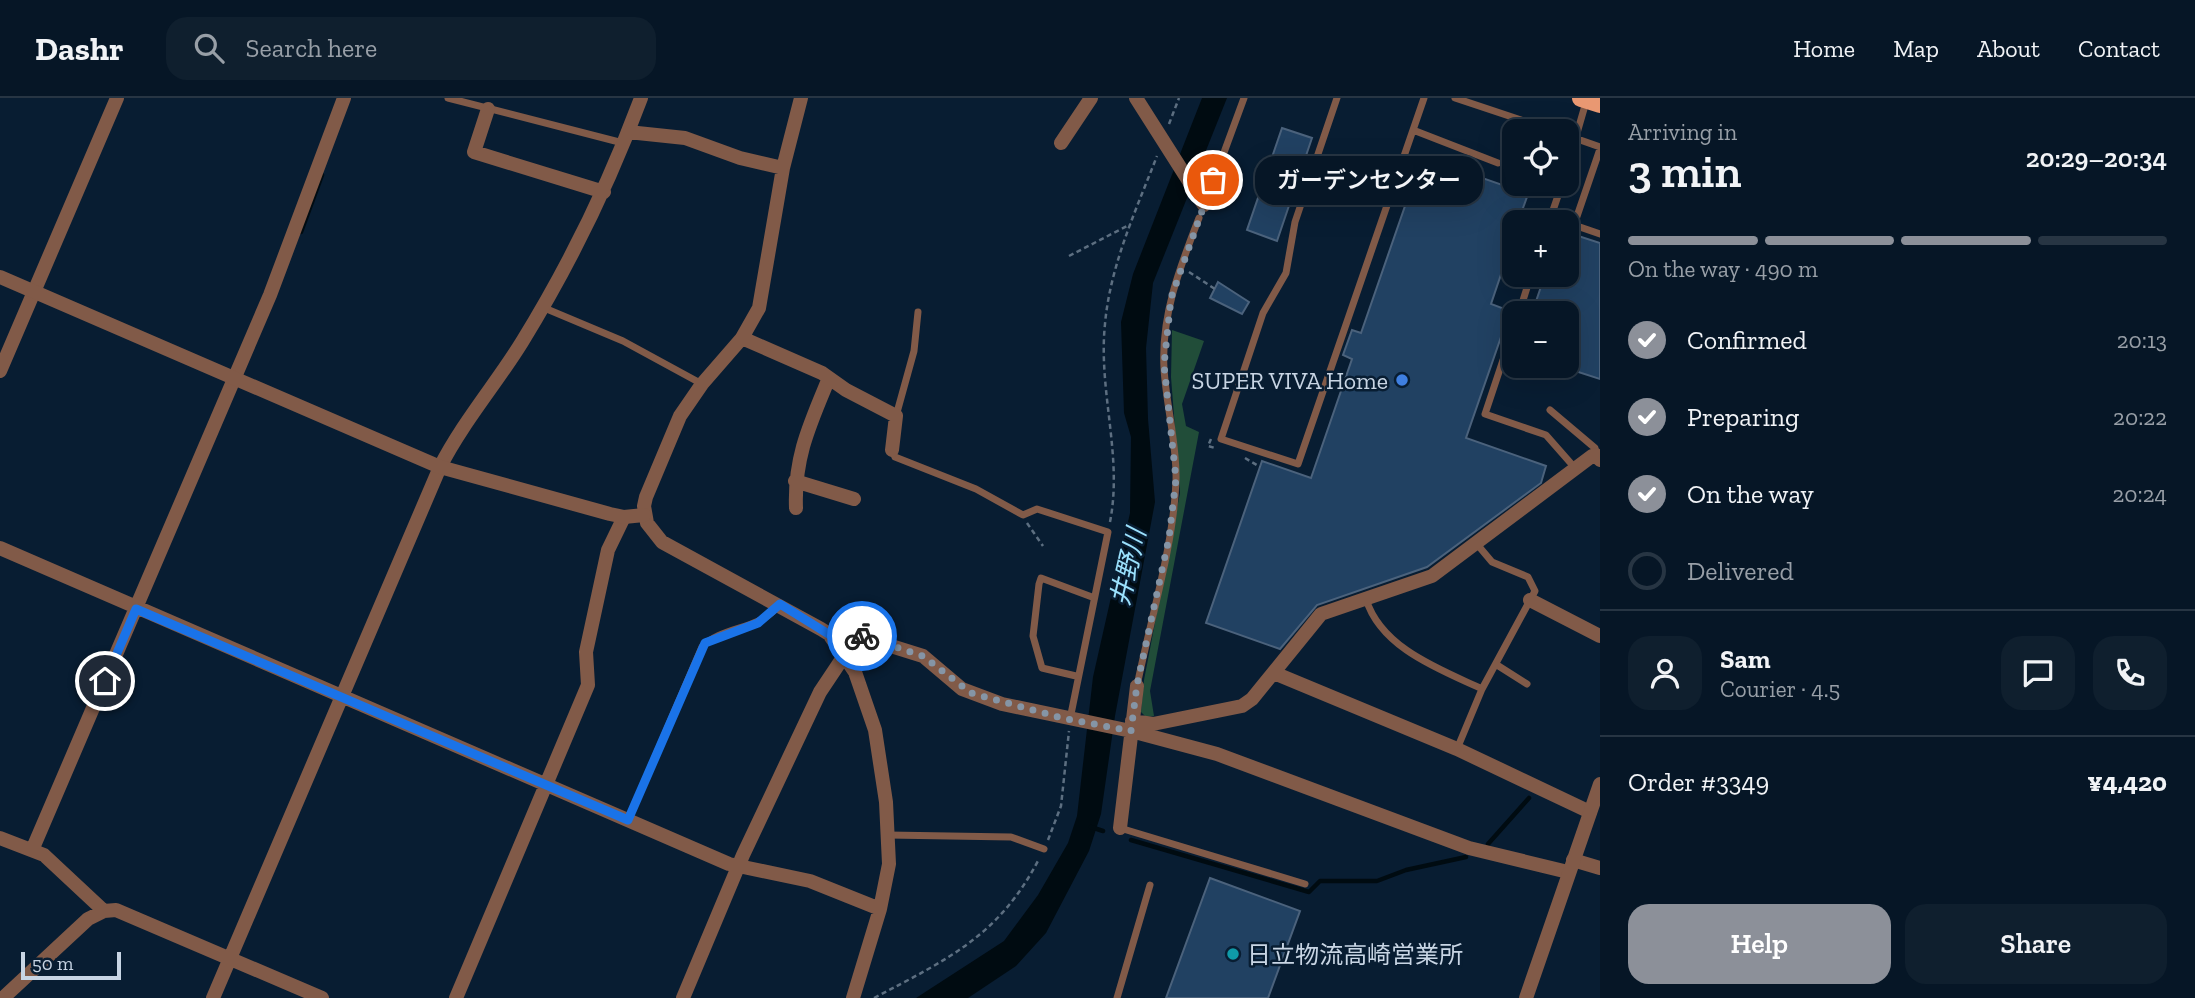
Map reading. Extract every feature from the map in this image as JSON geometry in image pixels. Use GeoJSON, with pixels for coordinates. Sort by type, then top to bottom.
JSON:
{"type":"FeatureCollection","features":[{"type":"Feature","properties":{"kind":"street"},"geometry":{"type":"LineString","coordinates":[[0,371],[117,98]]}},
{"type":"Feature","properties":{"kind":"street"},"geometry":{"type":"LineString","coordinates":[[33,848],[271,295],[344,98]]}},
{"type":"Feature","properties":{"kind":"street"},"geometry":{"type":"LineString","coordinates":[[213,998],[440,467],[451,445],[503,371],[542,307],[604,192],[641,98]]}},
{"type":"Feature","properties":{"kind":"street"},"geometry":{"type":"LineString","coordinates":[[801,98],[783,168],[759,308],[742,338],[702,384],[670,437],[646,497],[644,515],[653,533],[662,542],[780,604],[830,635],[855,671],[875,730],[889,864],[880,909],[853,998]]}},
{"type":"Feature","properties":{"kind":"street"},"geometry":{"type":"LineString","coordinates":[[1060,143],[1091,98]]}},
{"type":"Feature","properties":{"kind":"street"},"geometry":{"type":"LineString","coordinates":[[1136,98],[1162,151],[1203,205]]}},
{"type":"Feature","properties":{"kind":"street"},"geometry":{"type":"LineString","coordinates":[[488,108],[474,152],[604,192]]}},
{"type":"Feature","properties":{"kind":"street"},"geometry":{"type":"LineString","coordinates":[[626,138],[685,138],[740,158],[783,168]]}},
{"type":"Feature","properties":{"kind":"street"},"geometry":{"type":"LineString","coordinates":[[0,277],[440,467],[624,517],[644,515]]}},
{"type":"Feature","properties":{"kind":"street"},"geometry":{"type":"LineString","coordinates":[[742,338],[829,378],[896,416],[892,450]]}},
{"type":"Feature","properties":{"kind":"street"},"geometry":{"type":"LineString","coordinates":[[796,508],[795,481],[801,444],[829,378]]}},
{"type":"Feature","properties":{"kind":"street"},"geometry":{"type":"LineString","coordinates":[[830,635],[843,631],[923,656],[971,693],[1071,722],[1130,727],[1242,706],[1274,673],[1321,614],[1432,576],[1575,468],[1599,458]]}},
{"type":"Feature","properties":{"kind":"street"},"geometry":{"type":"LineString","coordinates":[[795,481],[854,499]]}},
{"type":"Feature","properties":{"kind":"street"},"geometry":{"type":"LineString","coordinates":[[456,998],[588,685],[586,652],[608,550],[624,517]]}},
{"type":"Feature","properties":{"kind":"street"},"geometry":{"type":"LineString","coordinates":[[0,548],[738,867],[810,881],[880,909]]}},
{"type":"Feature","properties":{"kind":"street"},"geometry":{"type":"LineString","coordinates":[[1530,600],[1600,636]]}},
{"type":"Feature","properties":{"kind":"street"},"geometry":{"type":"LineString","coordinates":[[682,998],[738,867],[820,692],[844,656]]}},
{"type":"Feature","properties":{"kind":"street"},"geometry":{"type":"LineString","coordinates":[[1274,673],[1457,749],[1590,812]]}},
{"type":"Feature","properties":{"kind":"street"},"geometry":{"type":"LineString","coordinates":[[1120,828],[1137,685]]}},
{"type":"Feature","properties":{"kind":"street"},"geometry":{"type":"LineString","coordinates":[[1130,727],[1242,762],[1469,848],[1571,866],[1600,868]]}},
{"type":"Feature","properties":{"kind":"street"},"geometry":{"type":"LineString","coordinates":[[1526,998],[1600,784]]}},
{"type":"Feature","properties":{"kind":"street"},"geometry":{"type":"LineString","coordinates":[[0,838],[33,848],[104,911]]}},
{"type":"Feature","properties":{"kind":"street"},"geometry":{"type":"LineString","coordinates":[[4,998],[88,919],[104,911],[116,910],[323,998]]}},
{"type":"Feature","properties":{"kind":"lane"},"geometry":{"type":"LineString","coordinates":[[449,98],[626,138]]}},
{"type":"Feature","properties":{"kind":"lane"},"geometry":{"type":"LineString","coordinates":[[1137,685],[1169,538],[1176,479],[1164,365],[1171,298],[1179,268],[1244,98]]}},
{"type":"Feature","properties":{"kind":"lane"},"geometry":{"type":"LineString","coordinates":[[1337,98],[1295,222],[1286,273],[1263,313],[1220,439],[1298,464],[1424,98]]}},
{"type":"Feature","properties":{"kind":"lane"},"geometry":{"type":"LineString","coordinates":[[1455,98],[1518,119]]}},
{"type":"Feature","properties":{"kind":"lane"},"geometry":{"type":"LineString","coordinates":[[1579,127],[1589,101]]}},
{"type":"Feature","properties":{"kind":"lane"},"geometry":{"type":"LineString","coordinates":[[1413,130],[1498,163]]}},
{"type":"Feature","properties":{"kind":"lane"},"geometry":{"type":"LineString","coordinates":[[1579,140],[1600,148],[1574,225],[1600,234]]}},
{"type":"Feature","properties":{"kind":"lane"},"geometry":{"type":"LineString","coordinates":[[542,307],[623,341],[702,384]]}},
{"type":"Feature","properties":{"kind":"lane"},"geometry":{"type":"LineString","coordinates":[[896,416],[912,359],[918,312]]}},
{"type":"Feature","properties":{"kind":"lane"},"geometry":{"type":"LineString","coordinates":[[1502,363],[1485,414],[1546,435],[1575,468]]}},
{"type":"Feature","properties":{"kind":"lane"},"geometry":{"type":"LineString","coordinates":[[1550,410],[1595,448],[1599,458]]}},
{"type":"Feature","properties":{"kind":"lane"},"geometry":{"type":"LineString","coordinates":[[892,450],[895,457],[976,489],[1023,515],[1037,509],[1108,532],[1076,676],[1071,722]]}},
{"type":"Feature","properties":{"kind":"lane"},"geometry":{"type":"LineString","coordinates":[[1457,749],[1482,688],[1497,665],[1535,591],[1528,577],[1492,562],[1475,543]]}},
{"type":"Feature","properties":{"kind":"lane"},"geometry":{"type":"LineString","coordinates":[[1076,676],[1042,668],[1033,635],[1039,584],[1041,578],[1092,597]]}},
{"type":"Feature","properties":{"kind":"lane"},"geometry":{"type":"LineString","coordinates":[[1366,599],[1380,628],[1389,636],[1438,668],[1482,688]]}},
{"type":"Feature","properties":{"kind":"lane"},"geometry":{"type":"LineString","coordinates":[[628,820],[702,647],[711,640],[758,623],[780,604]]}},
{"type":"Feature","properties":{"kind":"lane"},"geometry":{"type":"LineString","coordinates":[[1497,665],[1527,684]]}},
{"type":"Feature","properties":{"kind":"lane"},"geometry":{"type":"LineString","coordinates":[[1120,828],[1305,884]]}},
{"type":"Feature","properties":{"kind":"lane"},"geometry":{"type":"LineString","coordinates":[[888,835],[1012,837],[1044,849]]}},
{"type":"Feature","properties":{"kind":"lane"},"geometry":{"type":"LineString","coordinates":[[1117,998],[1150,885]]}},
{"type":"Feature","properties":{"kind":"path"},"geometry":{"type":"LineString","coordinates":[[1167,130],[1179,98]]}},
{"type":"Feature","properties":{"kind":"path"},"geometry":{"type":"LineString","coordinates":[[1108,532],[1115,483],[1104,373],[1104,325],[1119,257],[1162,151]]}},
{"type":"Feature","properties":{"kind":"path"},"geometry":{"type":"LineString","coordinates":[[1069,257],[1131,224]]}},
{"type":"Feature","properties":{"kind":"path"},"geometry":{"type":"LineString","coordinates":[[1179,268],[1215,289]]}},
{"type":"Feature","properties":{"kind":"path"},"geometry":{"type":"LineString","coordinates":[[1023,515],[1043,546]]}},
{"type":"Feature","properties":{"kind":"path"},"geometry":{"type":"LineString","coordinates":[[874,998],[930,968],[983,934],[1020,893],[1044,849],[1061,806],[1071,722]]}},
{"type":"Feature","properties":{"kind":"green space"},"geometry":{"type":"Polygon","coordinates":[[[1172,330],[1204,341],[1182,404],[1186,426],[1199,432],[1150,691],[1154,716],[1146,717],[1141,712],[1144,680],[1180,493],[1171,377],[1172,330]]]}},
{"type":"Feature","properties":{"kind":"water","name":"井野川"},"geometry":{"type":"Polygon","coordinates":[[[1202,98],[1227,98],[1153,283],[1146,348],[1148,419],[1155,502],[1115,716],[1101,814],[1089,851],[1046,933],[1016,966],[968,998],[916,998],[1004,941],[1038,895],[1068,843],[1077,816],[1093,677],[1130,513],[1131,437],[1124,413],[1121,322],[1133,274],[1202,98]]]}},
{"type":"Feature","properties":{"kind":"building"},"geometry":{"type":"Polygon","coordinates":[[[1282,128],[1312,138],[1277,241],[1247,230],[1282,128]]]}},
{"type":"Feature","properties":{"kind":"building"},"geometry":{"type":"Polygon","coordinates":[[[1422,157],[1502,185],[1502,196],[1527,196],[1522,210],[1502,210],[1502,271],[1491,304],[1502,308],[1502,334],[1466,438],[1546,466],[1541,483],[1427,567],[1317,605],[1280,649],[1206,623],[1262,461],[1311,478],[1352,359],[1343,355],[1352,330],[1361,333],[1422,157]]]}},
{"type":"Feature","properties":{"kind":"building"},"geometry":{"type":"Polygon","coordinates":[[[1579,236],[1600,243],[1600,379],[1579,372],[1579,301],[1536,301],[1541,287],[1579,287],[1579,236]]]}},
{"type":"Feature","properties":{"kind":"building"},"geometry":{"type":"Polygon","coordinates":[[[1218,282],[1249,302],[1242,314],[1210,298],[1218,282]]]}},
{"type":"Feature","properties":{"kind":"building","name":"日立物流高崎営業所"},"geometry":{"type":"Polygon","coordinates":[[[1210,878],[1300,911],[1268,998],[1166,998],[1210,878]]]}},
{"type":"Feature","properties":{"kind":"waterway"},"geometry":{"type":"LineString","coordinates":[[301,232],[322,175]]}},
{"type":"Feature","properties":{"kind":"waterway"},"geometry":{"type":"LineString","coordinates":[[1488,844],[1529,798]]}},
{"type":"Feature","properties":{"kind":"waterway"},"geometry":{"type":"LineString","coordinates":[[1091,827],[1103,831]]}},
{"type":"Feature","properties":{"kind":"waterway"},"geometry":{"type":"LineString","coordinates":[[1131,840],[1309,892],[1320,881],[1377,881],[1406,870],[1466,857]]}},
{"type":"Feature","properties":{"kind":"way so far"},"geometry":{"type":"LineString","coordinates":[[862,636],[923,656],[962,689],[1002,704],[1131,731],[1137,685],[1169,538],[1176,479],[1164,365],[1171,298],[1213,180]]}},
{"type":"Feature","properties":{"kind":"place","name":"ガーデンセンター"},"geometry":{"type":"Point","coordinates":[1213,180]}},
{"type":"Feature","properties":{"kind":"place","name":"SUPER VIVA Home"},"geometry":{"type":"Point","coordinates":[1402,380]}},
{"type":"Feature","properties":{"kind":"place","name":"日立物流高崎営業所"},"geometry":{"type":"Point","coordinates":[1233,954]}},
{"type":"Feature","properties":{"kind":"route"},"geometry":{"type":"LineString","coordinates":[[105,681],[136,609],[628,820],[705,643],[758,623],[774,612],[780,604],[830,635],[843,631],[862,636]]}}]}
